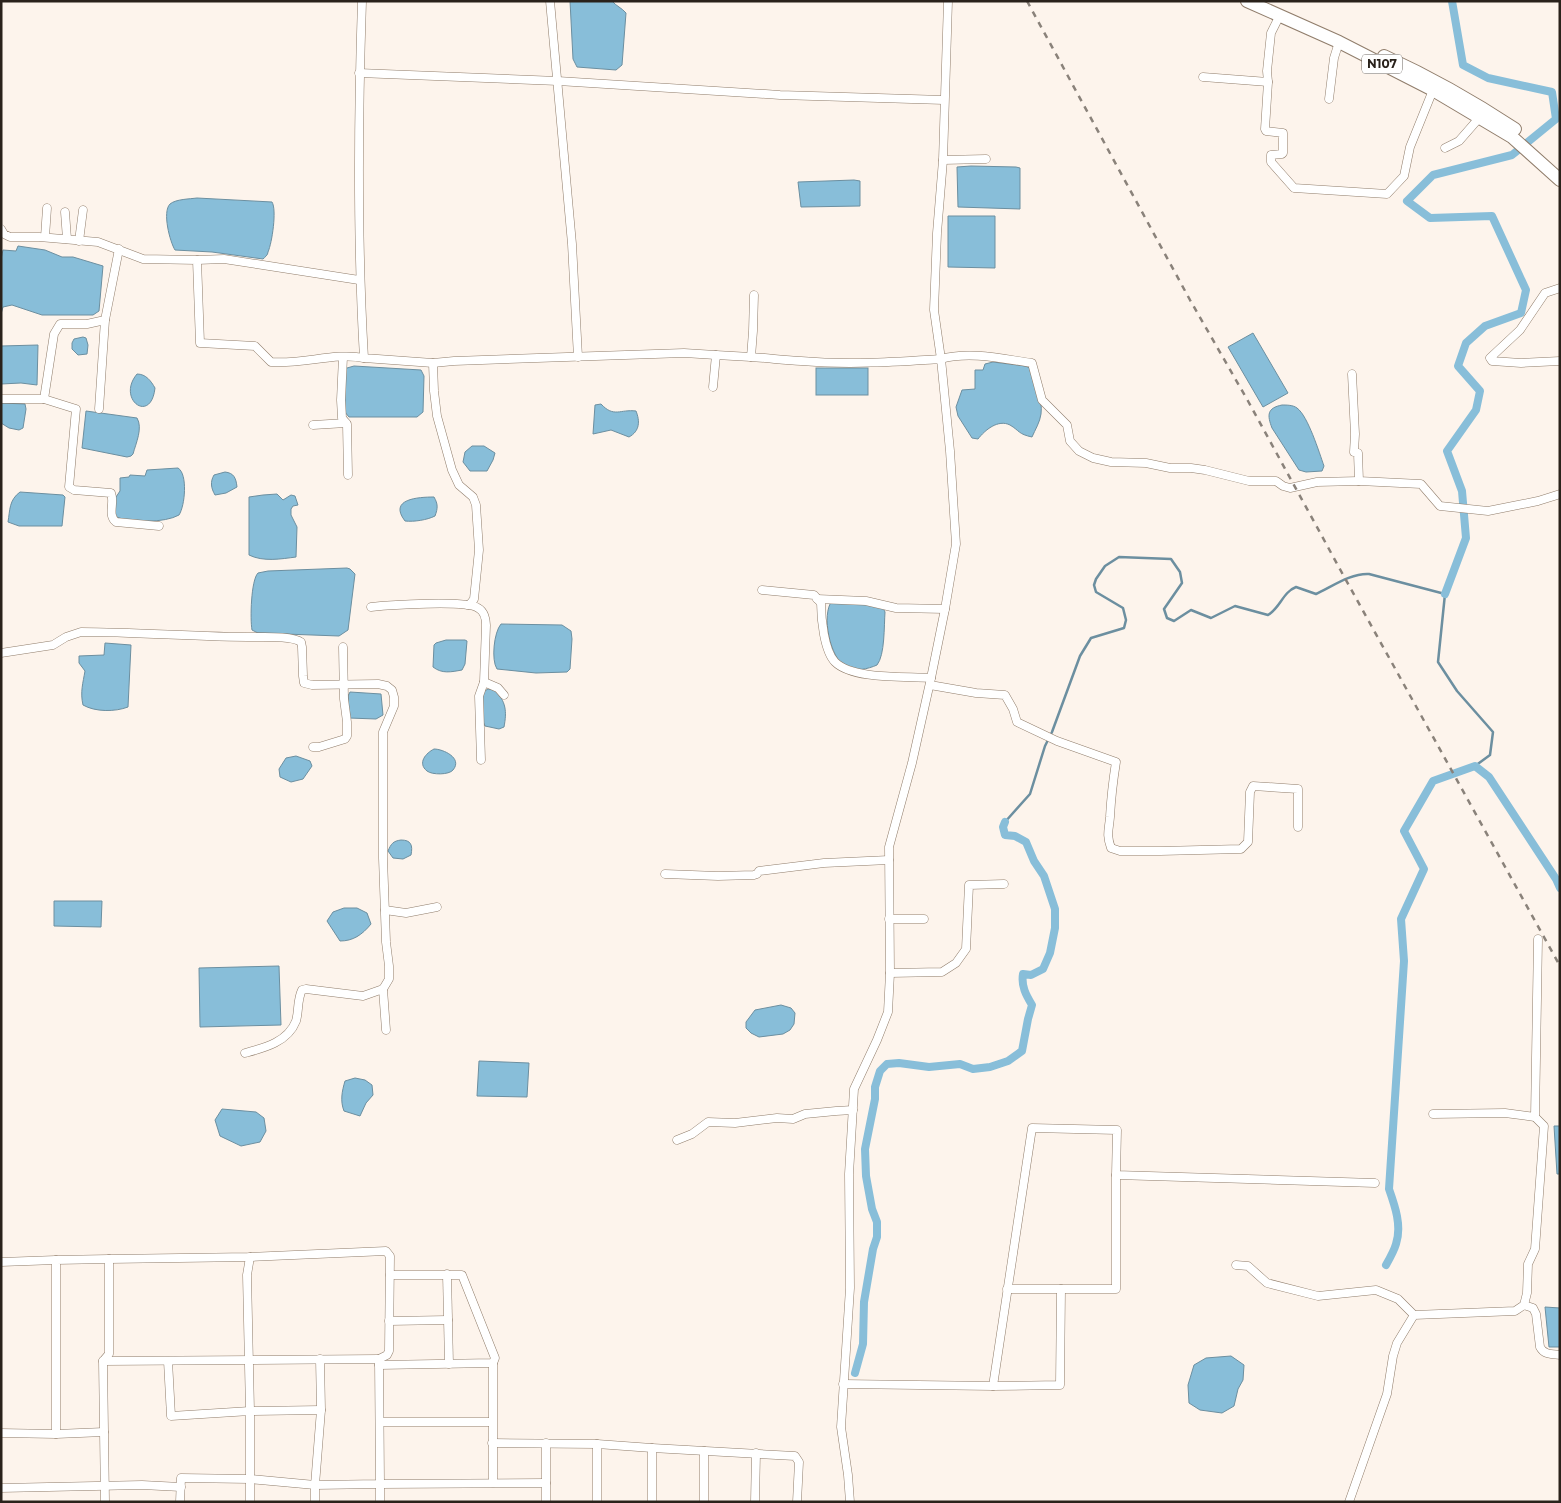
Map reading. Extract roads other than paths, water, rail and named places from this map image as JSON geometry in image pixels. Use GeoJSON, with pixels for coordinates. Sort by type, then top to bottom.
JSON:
{"type":"FeatureCollection","features":[{"type":"Feature","properties":{"kind":"highway","name":"N107"},"geometry":{"type":"LineString","coordinates":[[1248,1],[1339,42],[1434,90],[1480,118],[1514,133]]}},
{"type":"Feature","properties":{"kind":"highway","name":"N107"},"geometry":{"type":"LineString","coordinates":[[1263,1],[1410,68],[1490,112],[1535,152],[1560,180]]}},
{"type":"Feature","properties":{"kind":"highway","name":"N107"},"geometry":{"type":"LineString","coordinates":[[1535,152],[1560,169]]}},
{"type":"Feature","properties":{"kind":"street"},"geometry":{"type":"LineString","coordinates":[[362,1],[359,280],[364,358]]}},
{"type":"Feature","properties":{"kind":"street"},"geometry":{"type":"LineString","coordinates":[[550,1],[572,244],[578,357]]}},
{"type":"Feature","properties":{"kind":"street"},"geometry":{"type":"LineString","coordinates":[[850,1502],[841,1426],[850,1288],[849,1174],[854,1089],[888,1012],[890,974],[889,847],[910,772],[931,681],[956,544],[941,359],[934,310],[937,233],[943,160],[948,1]]}},
{"type":"Feature","properties":{"kind":"street"},"geometry":{"type":"LineString","coordinates":[[1280,16],[1271,33],[1267,71],[1265,130],[1281,132],[1284,135],[1283,153],[1271,159],[1294,188],[1387,194],[1404,176],[1410,147],[1434,90]]}},
{"type":"Feature","properties":{"kind":"street"},"geometry":{"type":"LineString","coordinates":[[1329,99],[1334,58],[1339,42]]}},
{"type":"Feature","properties":{"kind":"street"},"geometry":{"type":"LineString","coordinates":[[360,73],[558,81],[780,95],[944,100]]}},
{"type":"Feature","properties":{"kind":"street"},"geometry":{"type":"LineString","coordinates":[[1203,77],[1268,82]]}},
{"type":"Feature","properties":{"kind":"street"},"geometry":{"type":"LineString","coordinates":[[1445,148],[1459,141],[1480,118]]}},
{"type":"Feature","properties":{"kind":"street"},"geometry":{"type":"LineString","coordinates":[[943,160],[986,159]]}},
{"type":"Feature","properties":{"kind":"street"},"geometry":{"type":"LineString","coordinates":[[45,237],[47,208]]}},
{"type":"Feature","properties":{"kind":"street"},"geometry":{"type":"LineString","coordinates":[[79,241],[84,210]]}},
{"type":"Feature","properties":{"kind":"street"},"geometry":{"type":"LineString","coordinates":[[65,212],[67,239]]}},
{"type":"Feature","properties":{"kind":"street"},"geometry":{"type":"LineString","coordinates":[[1,229],[4,234],[10,237],[45,237],[98,242],[144,259],[224,259],[359,280]]}},
{"type":"Feature","properties":{"kind":"street"},"geometry":{"type":"LineString","coordinates":[[99,409],[105,320],[119,249]]}},
{"type":"Feature","properties":{"kind":"street"},"geometry":{"type":"LineString","coordinates":[[196,260],[200,343],[255,346],[271,362],[285,363],[352,356],[433,364],[454,361],[684,353],[802,362],[887,362],[949,357],[978,357],[1032,362],[1042,400],[1066,425],[1070,441],[1079,452],[1093,458],[1111,462],[1146,463],[1170,468],[1205,470],[1249,481],[1276,482],[1290,488],[1317,482],[1359,481],[1421,484],[1440,506],[1488,511],[1538,501],[1560,494]]}},
{"type":"Feature","properties":{"kind":"street"},"geometry":{"type":"LineString","coordinates":[[1560,288],[1545,293],[1523,326],[1490,358],[1492,361],[1521,363],[1560,361]]}},
{"type":"Feature","properties":{"kind":"street"},"geometry":{"type":"LineString","coordinates":[[751,357],[754,295]]}},
{"type":"Feature","properties":{"kind":"street"},"geometry":{"type":"LineString","coordinates":[[44,399],[54,334],[60,324],[87,324],[105,320]]}},
{"type":"Feature","properties":{"kind":"street"},"geometry":{"type":"LineString","coordinates":[[713,387],[716,355]]}},
{"type":"Feature","properties":{"kind":"street"},"geometry":{"type":"LineString","coordinates":[[343,357],[341,400],[342,418],[347,424],[348,475]]}},
{"type":"Feature","properties":{"kind":"street"},"geometry":{"type":"LineString","coordinates":[[433,364],[437,416],[452,470],[459,485],[473,497],[476,505],[479,550],[474,599],[468,605]]}},
{"type":"Feature","properties":{"kind":"street"},"geometry":{"type":"LineString","coordinates":[[1352,374],[1354,452],[1358,453],[1359,481]]}},
{"type":"Feature","properties":{"kind":"street"},"geometry":{"type":"LineString","coordinates":[[1,399],[44,399],[76,409],[69,487],[74,490],[111,493],[113,497],[111,515],[112,519],[116,522],[159,526]]}},
{"type":"Feature","properties":{"kind":"street"},"geometry":{"type":"LineString","coordinates":[[313,425],[346,423]]}},
{"type":"Feature","properties":{"kind":"street"},"geometry":{"type":"LineString","coordinates":[[762,590],[814,595],[821,603],[821,617],[829,652],[834,661],[844,669],[854,672],[931,681],[976,693],[1005,695],[1013,709],[1017,722],[1057,741],[1116,762],[1110,798],[1110,819],[1107,837],[1111,848],[1120,851],[1241,849],[1248,842],[1250,792],[1254,786],[1298,789],[1298,827]]}},
{"type":"Feature","properties":{"kind":"street"},"geometry":{"type":"LineString","coordinates":[[817,599],[866,601],[896,608],[945,610]]}},
{"type":"Feature","properties":{"kind":"street"},"geometry":{"type":"LineString","coordinates":[[371,607],[441,604],[468,605],[478,608],[486,618],[484,682],[479,696],[481,760]]}},
{"type":"Feature","properties":{"kind":"street"},"geometry":{"type":"LineString","coordinates":[[1,653],[53,645],[66,636],[81,632],[296,639],[301,642],[302,647],[304,683],[378,684],[392,690],[394,706],[383,732],[382,822],[389,979],[383,989],[386,1030]]}},
{"type":"Feature","properties":{"kind":"street"},"geometry":{"type":"LineString","coordinates":[[313,747],[319,747],[347,738],[343,648]]}},
{"type":"Feature","properties":{"kind":"street"},"geometry":{"type":"LineString","coordinates":[[484,682],[498,688],[504,695]]}},
{"type":"Feature","properties":{"kind":"street"},"geometry":{"type":"LineString","coordinates":[[665,874],[754,875],[759,871],[824,863],[889,860]]}},
{"type":"Feature","properties":{"kind":"street"},"geometry":{"type":"LineString","coordinates":[[890,974],[942,972],[956,963],[966,949],[969,885],[1004,884]]}},
{"type":"Feature","properties":{"kind":"street"},"geometry":{"type":"LineString","coordinates":[[385,910],[406,913],[437,908]]}},
{"type":"Feature","properties":{"kind":"street"},"geometry":{"type":"LineString","coordinates":[[889,919],[924,919]]}},
{"type":"Feature","properties":{"kind":"street"},"geometry":{"type":"LineString","coordinates":[[1536,1117],[1538,939]]}},
{"type":"Feature","properties":{"kind":"street"},"geometry":{"type":"LineString","coordinates":[[245,1053],[274,1044],[290,1031],[296,1020],[299,995],[302,990],[362,996],[383,989]]}},
{"type":"Feature","properties":{"kind":"street"},"geometry":{"type":"LineString","coordinates":[[677,1140],[692,1134],[708,1122],[735,1123],[777,1118],[793,1119],[805,1114],[852,1110]]}},
{"type":"Feature","properties":{"kind":"street"},"geometry":{"type":"LineString","coordinates":[[1236,1265],[1248,1266],[1267,1283],[1318,1296],[1376,1290],[1398,1299],[1414,1315],[1515,1311],[1524,1305],[1528,1264],[1535,1249],[1544,1126],[1536,1117],[1505,1113],[1433,1114]]}},
{"type":"Feature","properties":{"kind":"street"},"geometry":{"type":"LineString","coordinates":[[993,1386],[1007,1289],[1032,1128],[1117,1130],[1116,1289],[1007,1289]]}},
{"type":"Feature","properties":{"kind":"street"},"geometry":{"type":"LineString","coordinates":[[1116,1175],[1375,1183]]}},
{"type":"Feature","properties":{"kind":"street"},"geometry":{"type":"LineString","coordinates":[[1,1262],[250,1257],[386,1251],[390,1256],[389,1350],[387,1355],[379,1362],[380,1502]]}},
{"type":"Feature","properties":{"kind":"street"},"geometry":{"type":"LineString","coordinates":[[250,1257],[247,1275],[250,1502]]}},
{"type":"Feature","properties":{"kind":"street"},"geometry":{"type":"LineString","coordinates":[[105,1502],[103,1362],[109,1354],[109,1259]]}},
{"type":"Feature","properties":{"kind":"street"},"geometry":{"type":"LineString","coordinates":[[56,1260],[56,1434]]}},
{"type":"Feature","properties":{"kind":"street"},"geometry":{"type":"LineString","coordinates":[[447,1274],[449,1364]]}},
{"type":"Feature","properties":{"kind":"street"},"geometry":{"type":"LineString","coordinates":[[390,1275],[458,1274],[464,1276],[495,1358],[492,1363],[493,1483]]}},
{"type":"Feature","properties":{"kind":"street"},"geometry":{"type":"LineString","coordinates":[[843,1384],[1060,1385],[1061,1289]]}},
{"type":"Feature","properties":{"kind":"street"},"geometry":{"type":"LineString","coordinates":[[1524,1305],[1533,1308],[1536,1314],[1542,1351],[1560,1354]]}},
{"type":"Feature","properties":{"kind":"street"},"geometry":{"type":"LineString","coordinates":[[1348,1502],[1387,1394],[1397,1343],[1414,1315]]}},
{"type":"Feature","properties":{"kind":"street"},"geometry":{"type":"LineString","coordinates":[[389,1321],[448,1320]]}},
{"type":"Feature","properties":{"kind":"street"},"geometry":{"type":"LineString","coordinates":[[103,1362],[320,1359],[449,1364],[492,1363]]}},
{"type":"Feature","properties":{"kind":"street"},"geometry":{"type":"LineString","coordinates":[[315,1502],[321,1410],[320,1359]]}},
{"type":"Feature","properties":{"kind":"street"},"geometry":{"type":"LineString","coordinates":[[168,1361],[171,1416],[250,1411],[321,1410]]}},
{"type":"Feature","properties":{"kind":"street"},"geometry":{"type":"LineString","coordinates":[[380,1422],[492,1422]]}},
{"type":"Feature","properties":{"kind":"street"},"geometry":{"type":"LineString","coordinates":[[1,1433],[56,1434],[104,1432]]}},
{"type":"Feature","properties":{"kind":"street"},"geometry":{"type":"LineString","coordinates":[[492,1443],[598,1444],[797,1457],[799,1462],[797,1502]]}},
{"type":"Feature","properties":{"kind":"street"},"geometry":{"type":"LineString","coordinates":[[546,1443],[546,1502]]}},
{"type":"Feature","properties":{"kind":"street"},"geometry":{"type":"LineString","coordinates":[[597,1502],[598,1444]]}},
{"type":"Feature","properties":{"kind":"street"},"geometry":{"type":"LineString","coordinates":[[652,1448],[652,1502]]}},
{"type":"Feature","properties":{"kind":"street"},"geometry":{"type":"LineString","coordinates":[[704,1451],[704,1502]]}},
{"type":"Feature","properties":{"kind":"street"},"geometry":{"type":"LineString","coordinates":[[755,1502],[756,1453]]}},
{"type":"Feature","properties":{"kind":"street"},"geometry":{"type":"LineString","coordinates":[[180,1502],[181,1478],[250,1479],[315,1485],[546,1483]]}},
{"type":"Feature","properties":{"kind":"street"},"geometry":{"type":"LineString","coordinates":[[1,1488],[105,1485],[181,1487]]}},
{"type":"Feature","properties":{"kind":"water"},"geometry":{"type":"Polygon","coordinates":[[[570,1],[612,1],[626,13],[622,65],[616,70],[577,67],[573,59],[570,1]]]}},
{"type":"Feature","properties":{"kind":"water"},"geometry":{"type":"Polygon","coordinates":[[[957,167],[1020,168],[1020,209],[958,207],[957,167]]]}},
{"type":"Feature","properties":{"kind":"water"},"geometry":{"type":"Polygon","coordinates":[[[860,181],[860,206],[801,207],[798,182],[860,181]]]}},
{"type":"Feature","properties":{"kind":"water"},"geometry":{"type":"Polygon","coordinates":[[[197,198],[272,202],[274,212],[273,227],[271,242],[266,256],[263,259],[212,252],[175,250],[168,227],[168,208],[170,204],[176,201],[197,198]]]}},
{"type":"Feature","properties":{"kind":"water"},"geometry":{"type":"Polygon","coordinates":[[[948,216],[995,216],[995,268],[948,267],[948,216]]]}},
{"type":"Feature","properties":{"kind":"water"},"geometry":{"type":"Polygon","coordinates":[[[18,246],[45,250],[62,257],[73,257],[103,266],[99,311],[93,315],[42,315],[12,305],[3,307],[1,314],[1,259],[3,250],[16,251],[18,246]]]}},
{"type":"Feature","properties":{"kind":"water"},"geometry":{"type":"Polygon","coordinates":[[[1253,333],[1288,393],[1263,407],[1228,347],[1253,333]]]}},
{"type":"Feature","properties":{"kind":"water"},"geometry":{"type":"Polygon","coordinates":[[[86,338],[88,345],[87,354],[78,355],[72,349],[72,343],[74,339],[86,338]]]}},
{"type":"Feature","properties":{"kind":"water"},"geometry":{"type":"Polygon","coordinates":[[[38,345],[37,385],[21,383],[1,384],[1,346],[38,345]]]}},
{"type":"Feature","properties":{"kind":"water"},"geometry":{"type":"Polygon","coordinates":[[[993,362],[1030,368],[1041,402],[1040,420],[1032,437],[1027,436],[1010,425],[1001,423],[988,429],[978,439],[972,438],[958,416],[956,407],[962,390],[975,389],[975,370],[983,370],[985,364],[993,362]]]}},
{"type":"Feature","properties":{"kind":"water"},"geometry":{"type":"Polygon","coordinates":[[[354,366],[421,370],[424,376],[423,412],[417,417],[349,417],[344,411],[345,371],[347,368],[354,366]]]}},
{"type":"Feature","properties":{"kind":"water"},"geometry":{"type":"Polygon","coordinates":[[[816,368],[868,368],[868,395],[816,395],[816,368]]]}},
{"type":"Feature","properties":{"kind":"water"},"geometry":{"type":"Polygon","coordinates":[[[137,374],[150,380],[155,388],[148,405],[142,406],[132,399],[130,392],[137,374]]]}},
{"type":"Feature","properties":{"kind":"water"},"geometry":{"type":"Polygon","coordinates":[[[1,403],[25,404],[23,428],[19,430],[9,428],[1,423],[1,403]]]}},
{"type":"Feature","properties":{"kind":"water"},"geometry":{"type":"Polygon","coordinates":[[[601,404],[614,412],[636,411],[638,422],[637,429],[633,435],[629,437],[611,430],[593,434],[595,405],[601,404]]]}},
{"type":"Feature","properties":{"kind":"water"},"geometry":{"type":"Polygon","coordinates":[[[1282,405],[1295,407],[1305,418],[1324,466],[1322,471],[1306,472],[1299,470],[1272,428],[1269,419],[1271,410],[1282,405]]]}},
{"type":"Feature","properties":{"kind":"water"},"geometry":{"type":"Polygon","coordinates":[[[86,411],[137,418],[139,431],[133,454],[127,457],[82,448],[86,411]]]}},
{"type":"Feature","properties":{"kind":"water"},"geometry":{"type":"Polygon","coordinates":[[[472,446],[484,446],[495,453],[487,471],[470,471],[463,462],[465,452],[472,446]]]}},
{"type":"Feature","properties":{"kind":"water"},"geometry":{"type":"Polygon","coordinates":[[[178,468],[181,471],[184,483],[183,505],[179,515],[165,520],[148,521],[116,517],[114,500],[120,491],[120,478],[129,477],[130,475],[145,476],[147,470],[178,468]]]}},
{"type":"Feature","properties":{"kind":"water"},"geometry":{"type":"Polygon","coordinates":[[[225,472],[231,473],[234,476],[237,487],[226,493],[215,495],[212,485],[214,475],[225,472]]]}},
{"type":"Feature","properties":{"kind":"water"},"geometry":{"type":"Polygon","coordinates":[[[20,492],[63,495],[65,497],[62,526],[19,526],[8,522],[12,502],[20,492]]]}},
{"type":"Feature","properties":{"kind":"water"},"geometry":{"type":"Polygon","coordinates":[[[277,494],[283,500],[291,495],[295,496],[298,505],[293,506],[291,509],[291,515],[297,527],[296,557],[266,559],[249,555],[249,497],[277,494]]]}},
{"type":"Feature","properties":{"kind":"water"},"geometry":{"type":"Polygon","coordinates":[[[434,497],[437,506],[435,516],[428,519],[405,521],[401,514],[400,508],[402,504],[413,499],[434,497]]]}},
{"type":"Feature","properties":{"kind":"water"},"geometry":{"type":"Polygon","coordinates":[[[347,568],[355,574],[348,630],[339,636],[258,633],[252,630],[252,591],[258,573],[347,568]]]}},
{"type":"Feature","properties":{"kind":"water"},"geometry":{"type":"Polygon","coordinates":[[[832,601],[868,604],[883,608],[885,612],[884,640],[880,660],[877,665],[857,670],[846,667],[840,662],[832,646],[827,625],[827,616],[832,601]]]}},
{"type":"Feature","properties":{"kind":"water"},"geometry":{"type":"Polygon","coordinates":[[[501,624],[562,625],[571,631],[570,669],[567,672],[536,673],[497,669],[494,659],[494,646],[501,624]]]}},
{"type":"Feature","properties":{"kind":"water"},"geometry":{"type":"Polygon","coordinates":[[[446,640],[467,641],[465,664],[462,670],[443,672],[433,667],[434,645],[446,640]]]}},
{"type":"Feature","properties":{"kind":"water"},"geometry":{"type":"Polygon","coordinates":[[[105,643],[131,645],[128,707],[123,709],[99,710],[83,705],[82,692],[85,671],[79,663],[79,656],[104,655],[105,643]]]}},
{"type":"Feature","properties":{"kind":"water"},"geometry":{"type":"Polygon","coordinates":[[[488,689],[495,690],[505,707],[504,727],[499,729],[485,726],[483,722],[482,696],[483,692],[488,689]]]}},
{"type":"Feature","properties":{"kind":"water"},"geometry":{"type":"Polygon","coordinates":[[[350,692],[381,694],[383,715],[376,719],[349,718],[348,696],[350,692]]]}},
{"type":"Feature","properties":{"kind":"water"},"geometry":{"type":"Polygon","coordinates":[[[434,749],[447,752],[454,758],[456,762],[451,772],[436,774],[424,768],[424,758],[434,749]]]}},
{"type":"Feature","properties":{"kind":"water"},"geometry":{"type":"Polygon","coordinates":[[[296,756],[310,761],[312,766],[303,779],[291,782],[280,777],[279,769],[286,758],[296,756]]]}},
{"type":"Feature","properties":{"kind":"water"},"geometry":{"type":"Polygon","coordinates":[[[401,840],[411,844],[411,855],[403,859],[393,858],[388,851],[390,846],[396,841],[401,840]]]}},
{"type":"Feature","properties":{"kind":"water"},"geometry":{"type":"Polygon","coordinates":[[[54,901],[102,901],[101,927],[54,926],[54,901]]]}},
{"type":"Feature","properties":{"kind":"water"},"geometry":{"type":"Polygon","coordinates":[[[344,908],[357,908],[367,913],[371,924],[357,937],[340,941],[327,921],[333,912],[344,908]]]}},
{"type":"Feature","properties":{"kind":"water"},"geometry":{"type":"Polygon","coordinates":[[[279,966],[281,1025],[200,1027],[199,968],[279,966]]]}},
{"type":"Feature","properties":{"kind":"water"},"geometry":{"type":"Polygon","coordinates":[[[781,1005],[791,1008],[795,1013],[794,1024],[790,1030],[783,1034],[759,1037],[746,1028],[746,1022],[755,1010],[781,1005]]]}},
{"type":"Feature","properties":{"kind":"water"},"geometry":{"type":"Polygon","coordinates":[[[479,1061],[529,1063],[527,1097],[477,1096],[479,1061]]]}},
{"type":"Feature","properties":{"kind":"water"},"geometry":{"type":"Polygon","coordinates":[[[355,1078],[365,1080],[372,1085],[373,1095],[366,1103],[360,1116],[344,1111],[342,1104],[342,1092],[345,1081],[355,1078]]]}},
{"type":"Feature","properties":{"kind":"water"},"geometry":{"type":"Polygon","coordinates":[[[222,1109],[256,1112],[264,1118],[266,1131],[260,1142],[241,1146],[220,1136],[215,1120],[222,1109]]]}},
{"type":"Feature","properties":{"kind":"water"},"geometry":{"type":"Polygon","coordinates":[[[1554,1126],[1560,1126],[1560,1174],[1557,1174],[1554,1126]]]}},
{"type":"Feature","properties":{"kind":"water"},"geometry":{"type":"Polygon","coordinates":[[[1545,1307],[1560,1308],[1560,1347],[1549,1347],[1545,1307]]]}},
{"type":"Feature","properties":{"kind":"water"},"geometry":{"type":"Polygon","coordinates":[[[1231,1356],[1244,1365],[1243,1380],[1238,1389],[1234,1406],[1222,1413],[1200,1410],[1189,1403],[1188,1385],[1194,1365],[1206,1358],[1231,1356]]]}},
{"type":"Feature","properties":{"kind":"waterway"},"geometry":{"type":"LineString","coordinates":[[1445,594],[1466,538],[1462,491],[1447,451],[1476,410],[1480,391],[1458,366],[1466,343],[1485,326],[1521,313],[1526,290],[1492,216],[1430,218],[1407,201],[1433,175],[1512,155],[1556,119],[1552,92],[1488,78],[1463,65],[1452,1]]}},
{"type":"Feature","properties":{"kind":"waterway"},"geometry":{"type":"LineString","coordinates":[[1005,822],[1030,794],[1045,746],[1080,656],[1091,638],[1124,628],[1126,620],[1123,608],[1096,592],[1094,585],[1105,566],[1119,557],[1171,559],[1180,572],[1182,583],[1164,609],[1167,618],[1174,621],[1191,610],[1211,618],[1235,606],[1268,615],[1288,592],[1296,587],[1316,594],[1342,581],[1362,574],[1369,574],[1445,594],[1438,662],[1457,691],[1493,732],[1490,755],[1475,766]]}},
{"type":"Feature","properties":{"kind":"waterway"},"geometry":{"type":"LineString","coordinates":[[1386,1265],[1398,1237],[1398,1223],[1389,1189],[1404,961],[1401,919],[1424,869],[1404,831],[1433,781],[1475,766],[1489,777],[1560,888]]}},
{"type":"Feature","properties":{"kind":"waterway"},"geometry":{"type":"LineString","coordinates":[[855,1373],[863,1344],[864,1302],[873,1249],[877,1237],[877,1222],[872,1209],[866,1176],[865,1149],[875,1099],[875,1087],[880,1071],[887,1064],[899,1063],[929,1067],[960,1064],[973,1069],[990,1067],[1008,1061],[1022,1051],[1032,1005],[1023,986],[1023,974],[1031,975],[1043,969],[1050,953],[1055,928],[1055,909],[1044,876],[1034,861],[1026,842],[1015,836],[1005,835],[1003,827],[1005,822]]}},
{"type":"Feature","properties":{"kind":"railway"},"geometry":{"type":"LineString","coordinates":[[1027,1],[1190,300],[1248,401],[1560,966]]}}]}
